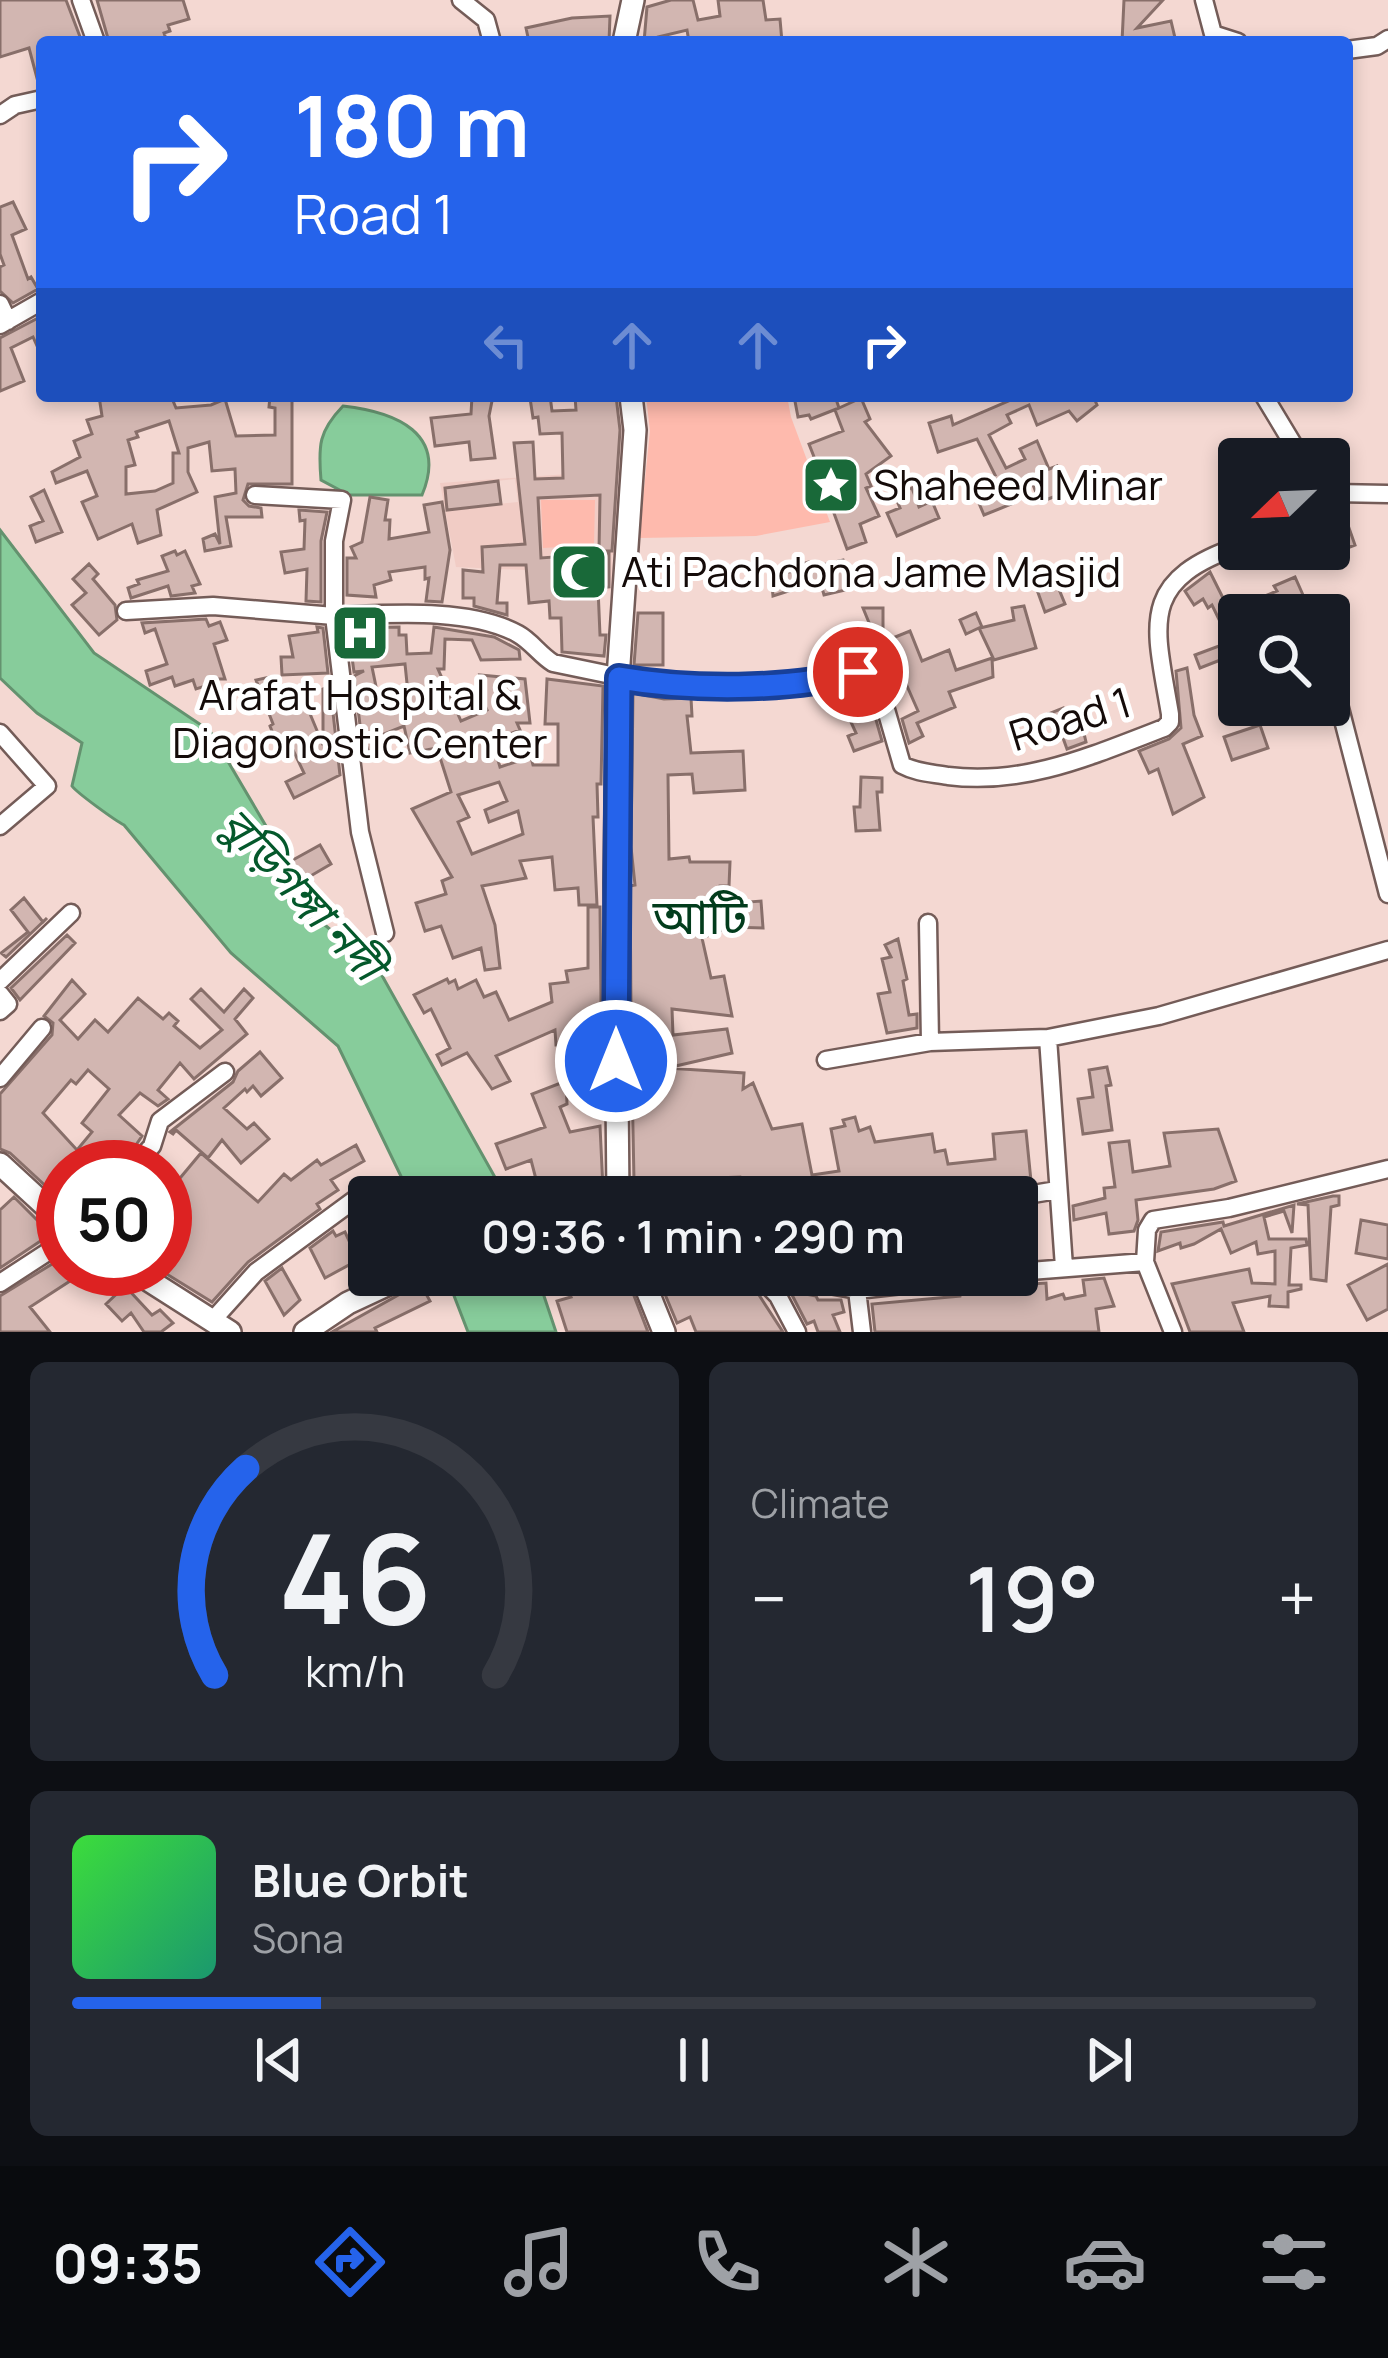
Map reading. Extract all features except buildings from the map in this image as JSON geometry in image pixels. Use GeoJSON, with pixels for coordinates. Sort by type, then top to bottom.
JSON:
{"type":"FeatureCollection","features":[{"type":"Feature","properties":{"kind":"main road"},"geometry":{"type":"LineString","coordinates":[[627,36],[640,2]]}},
{"type":"Feature","properties":{"kind":"main road"},"geometry":{"type":"LineString","coordinates":[[613,1176],[619,678],[634,430],[632,402]]}},
{"type":"Feature","properties":{"kind":"main road"},"geometry":{"type":"LineString","coordinates":[[0,1164],[36,1197]]}},
{"type":"Feature","properties":{"kind":"main road"},"geometry":{"type":"LineString","coordinates":[[173,1296],[224,1329]]}},
{"type":"Feature","properties":{"kind":"main road"},"geometry":{"type":"LineString","coordinates":[[305,1332],[363,1296]]}},
{"type":"Feature","properties":{"kind":"main road"},"geometry":{"type":"LineString","coordinates":[[649,1296],[664,1332]]}},
{"type":"Feature","properties":{"kind":"street"},"geometry":{"type":"LineString","coordinates":[[81,0],[94,36]]}},
{"type":"Feature","properties":{"kind":"street"},"geometry":{"type":"LineString","coordinates":[[461,0],[486,20],[490,36]]}},
{"type":"Feature","properties":{"kind":"street"},"geometry":{"type":"LineString","coordinates":[[1204,0],[1213,34],[1219,36]]}},
{"type":"Feature","properties":{"kind":"street"},"geometry":{"type":"LineString","coordinates":[[1353,49],[1377,46],[1388,39]]}},
{"type":"Feature","properties":{"kind":"street"},"geometry":{"type":"LineString","coordinates":[[0,116],[15,105],[36,100]]}},
{"type":"Feature","properties":{"kind":"street"},"geometry":{"type":"LineString","coordinates":[[3,317],[36,304]]}},
{"type":"Feature","properties":{"kind":"street"},"geometry":{"type":"LineString","coordinates":[[1268,402],[1289,438]]}},
{"type":"Feature","properties":{"kind":"street"},"geometry":{"type":"LineString","coordinates":[[1350,493],[1388,494]]}},
{"type":"Feature","properties":{"kind":"street"},"geometry":{"type":"LineString","coordinates":[[255,495],[342,500],[334,541],[334,616],[360,832],[385,933]]}},
{"type":"Feature","properties":{"kind":"street","name":"Road 1"},"geometry":{"type":"LineString","coordinates":[[619,678],[664,686],[822,682],[858,672],[880,688],[897,755],[913,771],[978,780],[1045,772],[1170,722],[1157,611],[1168,591],[1196,563],[1218,554]]}},
{"type":"Feature","properties":{"kind":"street"},"geometry":{"type":"LineString","coordinates":[[125,611],[213,606],[334,616],[481,620],[525,637],[538,654],[553,663],[619,678]]}},
{"type":"Feature","properties":{"kind":"street"},"geometry":{"type":"LineString","coordinates":[[1345,726],[1388,894]]}},
{"type":"Feature","properties":{"kind":"street"},"geometry":{"type":"LineString","coordinates":[[0,733],[47,785],[0,826]]}},
{"type":"Feature","properties":{"kind":"street"},"geometry":{"type":"LineString","coordinates":[[0,981],[71,913]]}},
{"type":"Feature","properties":{"kind":"street"},"geometry":{"type":"LineString","coordinates":[[928,923],[930,1042]]}},
{"type":"Feature","properties":{"kind":"street"},"geometry":{"type":"LineString","coordinates":[[826,1060],[930,1042],[1048,1038],[1159,1016],[1388,950]]}},
{"type":"Feature","properties":{"kind":"street"},"geometry":{"type":"LineString","coordinates":[[0,994],[8,1004],[0,1011]]}},
{"type":"Feature","properties":{"kind":"street"},"geometry":{"type":"LineString","coordinates":[[0,1078],[42,1028]]}},
{"type":"Feature","properties":{"kind":"street"},"geometry":{"type":"LineString","coordinates":[[1048,1038],[1064,1268]]}},
{"type":"Feature","properties":{"kind":"street"},"geometry":{"type":"LineString","coordinates":[[154,1140],[160,1121],[225,1072]]}},
{"type":"Feature","properties":{"kind":"street"},"geometry":{"type":"LineString","coordinates":[[1173,1332],[1145,1262],[1147,1230],[1154,1220],[1229,1208],[1388,1169]]}},
{"type":"Feature","properties":{"kind":"street"},"geometry":{"type":"LineString","coordinates":[[1038,1193],[1057,1190]]}},
{"type":"Feature","properties":{"kind":"street"},"geometry":{"type":"LineString","coordinates":[[224,1329],[256,1272],[348,1204]]}},
{"type":"Feature","properties":{"kind":"street"},"geometry":{"type":"LineString","coordinates":[[0,1283],[36,1260]]}},
{"type":"Feature","properties":{"kind":"street"},"geometry":{"type":"LineString","coordinates":[[1038,1270],[1145,1262]]}},
{"type":"Feature","properties":{"kind":"street"},"geometry":{"type":"LineString","coordinates":[[778,1296],[795,1331]]}},
{"type":"Feature","properties":{"kind":"street"},"geometry":{"type":"LineString","coordinates":[[858,1296],[862,1332]]}},
{"type":"Feature","properties":{"kind":"shaded area"},"geometry":{"type":"Polygon","coordinates":[[[647,402],[788,402],[830,522],[756,536],[639,538],[650,431],[647,402]]]}},
{"type":"Feature","properties":{"kind":"shaded area"},"geometry":{"type":"Polygon","coordinates":[[[343,406],[398,420],[422,441],[428,474],[422,495],[349,495],[321,480],[322,439],[343,406]]]}},
{"type":"Feature","properties":{"kind":"shaded area"},"geometry":{"type":"Polygon","coordinates":[[[625,470],[623,554],[612,555],[615,590],[548,594],[546,571],[456,567],[440,483],[625,470]],[[622,475],[522,479],[526,563],[541,562],[538,498],[623,494],[622,475]],[[515,479],[446,487],[447,509],[518,502],[515,479]],[[608,553],[548,557],[558,591],[611,587],[608,553]]]}},
{"type":"Feature","properties":{"kind":"shaded area"},"geometry":{"type":"Polygon","coordinates":[[[541,500],[595,500],[594,545],[543,548],[541,500]]]}},
{"type":"Feature","properties":{"kind":"shaded area"},"geometry":{"type":"Polygon","coordinates":[[[0,530],[94,653],[210,731],[286,860],[305,908],[380,972],[494,1176],[401,1176],[338,1046],[231,953],[124,825],[72,786],[82,743],[37,713],[0,678],[0,530]]]}},
{"type":"Feature","properties":{"kind":"shaded area"},"geometry":{"type":"Polygon","coordinates":[[[454,1296],[544,1296],[556,1332],[468,1332],[454,1296]]]}},
{"type":"Feature","properties":{"kind":"place","name":"Shaheed Minar"},"geometry":{"type":"Point","coordinates":[831,485]}},
{"type":"Feature","properties":{"kind":"place","name":"Ati Pachdona Jame Masjid"},"geometry":{"type":"Point","coordinates":[579,572]}},
{"type":"Feature","properties":{"kind":"place","name":"Arafat Hospital & Diagonostic Center"},"geometry":{"type":"Point","coordinates":[360,633]}},
{"type":"Feature","properties":{"kind":"district","name":"আটি"},"geometry":{"type":"Point","coordinates":[700,917]}},
{"type":"Feature","properties":{"kind":"route"},"geometry":{"type":"LineString","coordinates":[[616,1061],[619,678],[664,686],[822,682],[858,672]]}},
{"type":"Feature","properties":{"kind":"water label","name":"বুড়িগঙ্গা নদী"},"geometry":{"type":"Point","coordinates":[302,894]}}]}
